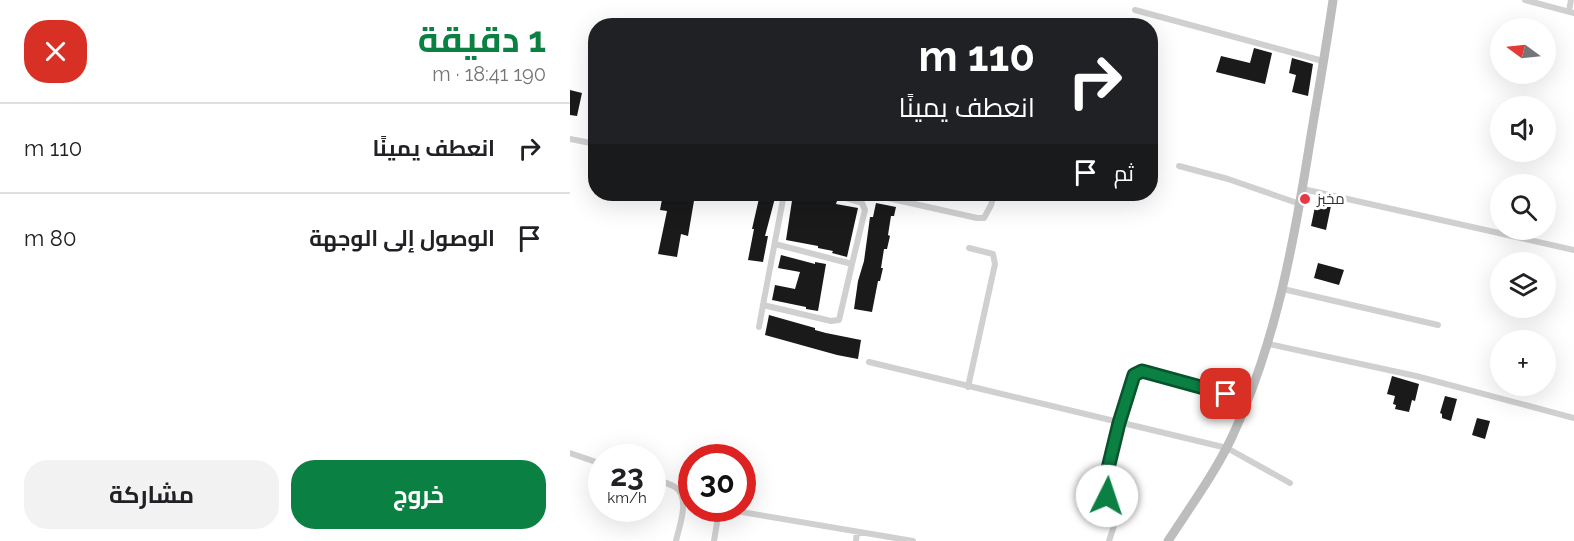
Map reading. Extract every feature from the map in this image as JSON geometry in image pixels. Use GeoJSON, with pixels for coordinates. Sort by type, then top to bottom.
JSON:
{"type":"FeatureCollection","features":[{"type":"Feature","properties":{"kind":"main road"},"geometry":{"type":"LineString","coordinates":[[1168,541],[1227,448],[1269,344],[1283,289],[1303,189],[1333,0]]}},
{"type":"Feature","properties":{"kind":"street"},"geometry":{"type":"LineString","coordinates":[[1525,0],[1571,12],[1571,0]]}},
{"type":"Feature","properties":{"kind":"street"},"geometry":{"type":"LineString","coordinates":[[1135,10],[1323,61]]}},
{"type":"Feature","properties":{"kind":"street"},"geometry":{"type":"LineString","coordinates":[[570,139],[588,142]]}},
{"type":"Feature","properties":{"kind":"street"},"geometry":{"type":"LineString","coordinates":[[1179,166],[1228,179],[1300,204]]}},
{"type":"Feature","properties":{"kind":"street"},"geometry":{"type":"LineString","coordinates":[[1303,189],[1574,250]]}},
{"type":"Feature","properties":{"kind":"street"},"geometry":{"type":"LineString","coordinates":[[759,327],[783,201]]}},
{"type":"Feature","properties":{"kind":"street"},"geometry":{"type":"LineString","coordinates":[[763,305],[831,321],[839,320],[865,210],[862,203],[855,201]]}},
{"type":"Feature","properties":{"kind":"street"},"geometry":{"type":"LineString","coordinates":[[902,201],[978,218],[984,218],[992,201]]}},
{"type":"Feature","properties":{"kind":"street"},"geometry":{"type":"LineString","coordinates":[[775,244],[852,264]]}},
{"type":"Feature","properties":{"kind":"street"},"geometry":{"type":"LineString","coordinates":[[968,387],[995,264],[993,254],[969,248]]}},
{"type":"Feature","properties":{"kind":"street"},"geometry":{"type":"LineString","coordinates":[[1283,289],[1438,325]]}},
{"type":"Feature","properties":{"kind":"street"},"geometry":{"type":"LineString","coordinates":[[1269,344],[1437,381],[1574,418]]}},
{"type":"Feature","properties":{"kind":"street"},"geometry":{"type":"LineString","coordinates":[[869,362],[1227,448],[1290,483]]}},
{"type":"Feature","properties":{"kind":"street"},"geometry":{"type":"LineString","coordinates":[[1109,541],[1116,511],[1115,505],[1103,489],[1119,423],[1134,375],[1142,371],[1247,400]]}},
{"type":"Feature","properties":{"kind":"street"},"geometry":{"type":"LineString","coordinates":[[570,453],[588,459]]}},
{"type":"Feature","properties":{"kind":"street"},"geometry":{"type":"LineString","coordinates":[[666,484],[676,487],[682,494],[683,501],[676,541]]}},
{"type":"Feature","properties":{"kind":"street"},"geometry":{"type":"LineString","coordinates":[[714,541],[717,516],[719,511],[724,509],[913,541]]}},
{"type":"Feature","properties":{"kind":"street"},"geometry":{"type":"LineString","coordinates":[[855,541],[857,532]]}},
{"type":"Feature","properties":{"kind":"building"},"geometry":{"type":"Polygon","coordinates":[[[1254,48],[1272,53],[1265,84],[1216,72],[1221,56],[1250,63],[1254,48]]]}},
{"type":"Feature","properties":{"kind":"building"},"geometry":{"type":"Polygon","coordinates":[[[1292,58],[1313,64],[1308,96],[1292,92],[1296,75],[1289,73],[1292,58]]]}},
{"type":"Feature","properties":{"kind":"building"},"geometry":{"type":"Polygon","coordinates":[[[570,90],[582,93],[577,116],[570,115],[570,90]]]}},
{"type":"Feature","properties":{"kind":"building"},"geometry":{"type":"Polygon","coordinates":[[[1317,197],[1332,201],[1326,230],[1311,226],[1317,197]]]}},
{"type":"Feature","properties":{"kind":"building"},"geometry":{"type":"Polygon","coordinates":[[[662,201],[694,201],[688,236],[681,234],[677,257],[658,254],[667,211],[660,210],[662,201]]]}},
{"type":"Feature","properties":{"kind":"building"},"geometry":{"type":"Polygon","coordinates":[[[758,201],[774,201],[765,236],[768,236],[763,262],[748,260],[754,229],[752,229],[758,201]]]}},
{"type":"Feature","properties":{"kind":"building"},"geometry":{"type":"Polygon","coordinates":[[[792,201],[837,201],[836,204],[858,208],[847,257],[818,248],[818,246],[786,240],[792,201]]]}},
{"type":"Feature","properties":{"kind":"building"},"geometry":{"type":"Polygon","coordinates":[[[876,203],[896,207],[894,216],[891,216],[888,235],[890,236],[887,249],[884,249],[881,268],[883,268],[872,312],[854,309],[870,217],[873,217],[876,203]]]}},
{"type":"Feature","properties":{"kind":"building"},"geometry":{"type":"Polygon","coordinates":[[[781,255],[815,264],[815,262],[826,264],[818,311],[772,300],[775,285],[795,289],[800,272],[778,268],[781,255]]]}},
{"type":"Feature","properties":{"kind":"building"},"geometry":{"type":"Polygon","coordinates":[[[1318,263],[1344,270],[1339,285],[1314,278],[1318,263]]]}},
{"type":"Feature","properties":{"kind":"building"},"geometry":{"type":"Polygon","coordinates":[[[769,315],[826,333],[861,340],[858,359],[765,335],[769,315]]]}},
{"type":"Feature","properties":{"kind":"building"},"geometry":{"type":"Polygon","coordinates":[[[1392,376],[1419,384],[1415,401],[1412,400],[1409,412],[1395,409],[1396,405],[1393,404],[1395,396],[1387,394],[1392,376]]]}},
{"type":"Feature","properties":{"kind":"building"},"geometry":{"type":"Polygon","coordinates":[[[1445,396],[1457,399],[1451,421],[1442,418],[1440,413],[1445,396]]]}},
{"type":"Feature","properties":{"kind":"building"},"geometry":{"type":"Polygon","coordinates":[[[1477,418],[1490,421],[1485,439],[1472,435],[1477,418]]]}},
{"type":"Feature","properties":{"kind":"place","name":"مخبز"},"geometry":{"type":"Point","coordinates":[1305,199]}},
{"type":"Feature","properties":{"kind":"route"},"geometry":{"type":"LineString","coordinates":[[1107,496],[1103,489],[1119,423],[1134,375],[1142,371],[1226,394]]}}]}
